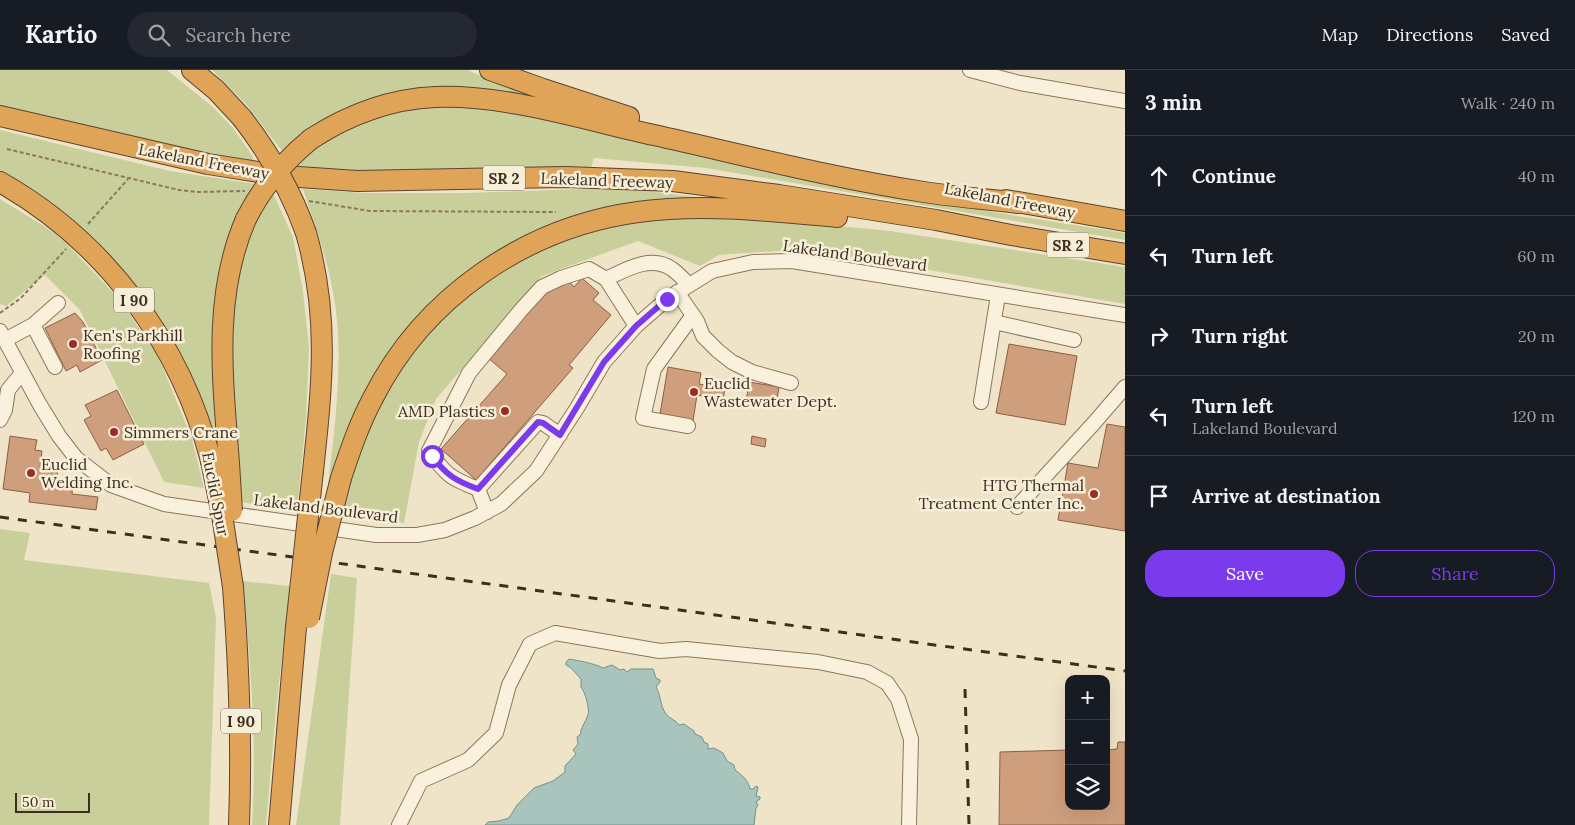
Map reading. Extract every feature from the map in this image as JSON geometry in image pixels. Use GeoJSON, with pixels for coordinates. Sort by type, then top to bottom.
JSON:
{"type":"FeatureCollection","features":[{"type":"Feature","properties":{"kind":"highway"},"geometry":{"type":"LineString","coordinates":[[192,70],[216,90],[242,118],[272,160],[294,201],[306,233],[316,277],[323,333],[322,379],[301,627],[288,726],[279,825]]}},
{"type":"Feature","properties":{"kind":"highway","name":"Lakeland Freeway"},"geometry":{"type":"LineString","coordinates":[[490,70],[612,112],[715,140],[1018,203],[1125,220]]}},
{"type":"Feature","properties":{"kind":"highway"},"geometry":{"type":"LineString","coordinates":[[220,462],[223,316],[231,264],[246,219],[258,196],[287,160],[311,139],[352,116],[393,103],[436,97],[474,99],[531,107],[850,178],[925,192],[1018,203]]}},
{"type":"Feature","properties":{"kind":"highway","name":"Lakeland Freeway"},"geometry":{"type":"LineString","coordinates":[[0,116],[208,164],[284,176],[364,181],[566,177],[673,181],[798,198],[936,220],[1011,236],[1125,254]]}},
{"type":"Feature","properties":{"kind":"highway","name":"Euclid Spur"},"geometry":{"type":"LineString","coordinates":[[0,182],[39,207],[68,230],[101,261],[131,296],[162,340],[179,372],[200,424],[220,462]]}},
{"type":"Feature","properties":{"kind":"highway"},"geometry":{"type":"LineString","coordinates":[[301,627],[341,478],[356,434],[373,397],[396,360],[420,329],[461,289],[480,274],[516,252],[556,234],[616,216],[658,210],[703,208],[843,217],[1011,236]]}},
{"type":"Feature","properties":{"kind":"highway","name":"I 90"},"geometry":{"type":"LineString","coordinates":[[220,462],[234,541],[233,587],[241,728],[239,825]]}},
{"type":"Feature","properties":{"kind":"street"},"geometry":{"type":"LineString","coordinates":[[970,70],[1020,83],[1125,101]]}},
{"type":"Feature","properties":{"kind":"street","name":"Lakeland Boulevard"},"geometry":{"type":"LineString","coordinates":[[2,336],[58,436],[76,458],[111,485],[164,504],[376,535],[417,535],[444,530],[475,518],[501,504],[536,471],[604,362],[636,326],[667,299],[712,272],[753,262],[792,261],[1125,315]]}},
{"type":"Feature","properties":{"kind":"street"},"geometry":{"type":"LineString","coordinates":[[606,278],[638,265],[653,262],[670,268],[683,288],[693,316],[703,336],[718,351],[732,362],[752,372],[791,383]]}},
{"type":"Feature","properties":{"kind":"street"},"geometry":{"type":"LineString","coordinates":[[487,512],[478,489],[457,481],[443,471],[428,451],[469,373],[542,287],[560,278],[589,269],[606,278],[636,326]]}},
{"type":"Feature","properties":{"kind":"street"},"geometry":{"type":"LineString","coordinates":[[981,402],[998,295]]}},
{"type":"Feature","properties":{"kind":"street"},"geometry":{"type":"LineString","coordinates":[[2,336],[33,325],[58,303]]}},
{"type":"Feature","properties":{"kind":"street"},"geometry":{"type":"LineString","coordinates":[[688,426],[643,418],[654,369],[693,316]]}},
{"type":"Feature","properties":{"kind":"street"},"geometry":{"type":"LineString","coordinates":[[994,322],[1074,340]]}},
{"type":"Feature","properties":{"kind":"street"},"geometry":{"type":"LineString","coordinates":[[33,325],[55,367]]}},
{"type":"Feature","properties":{"kind":"street"},"geometry":{"type":"LineString","coordinates":[[0,420],[5,410],[8,390],[22,373]]}},
{"type":"Feature","properties":{"kind":"street"},"geometry":{"type":"LineString","coordinates":[[1017,507],[1094,423],[1125,386]]}},
{"type":"Feature","properties":{"kind":"street"},"geometry":{"type":"LineString","coordinates":[[478,489],[538,422],[543,423],[560,435]]}},
{"type":"Feature","properties":{"kind":"street"},"geometry":{"type":"LineString","coordinates":[[399,825],[422,782],[468,760],[496,733],[508,685],[530,644],[555,633],[660,651],[686,649],[818,662],[867,672],[887,683],[898,699],[911,739],[909,825]]}},
{"type":"Feature","properties":{"kind":"path"},"geometry":{"type":"LineString","coordinates":[[7,149],[179,190],[251,192]]}},
{"type":"Feature","properties":{"kind":"path"},"geometry":{"type":"LineString","coordinates":[[88,224],[129,178]]}},
{"type":"Feature","properties":{"kind":"path"},"geometry":{"type":"LineString","coordinates":[[306,201],[370,211],[556,212]]}},
{"type":"Feature","properties":{"kind":"path"},"geometry":{"type":"LineString","coordinates":[[0,313],[22,298],[68,248]]}},
{"type":"Feature","properties":{"kind":"green space"},"geometry":{"type":"Polygon","coordinates":[[[0,70],[167,70],[213,107],[233,128],[252,155],[255,163],[209,157],[0,109],[0,70]]]}},
{"type":"Feature","properties":{"kind":"green space"},"geometry":{"type":"Polygon","coordinates":[[[212,70],[467,70],[526,94],[525,98],[404,93],[355,104],[305,132],[282,151],[246,104],[212,70]]]}},
{"type":"Feature","properties":{"kind":"green space"},"geometry":{"type":"Polygon","coordinates":[[[403,106],[486,107],[814,178],[993,212],[1125,233],[1125,240],[706,168],[594,158],[590,171],[387,177],[293,170],[309,148],[338,131],[403,106]]]}},
{"type":"Feature","properties":{"kind":"green space"},"geometry":{"type":"Polygon","coordinates":[[[0,130],[170,171],[255,184],[239,211],[231,230],[221,260],[216,284],[213,334],[221,458],[164,328],[0,174],[0,130]]]}},
{"type":"Feature","properties":{"kind":"green space"},"geometry":{"type":"Polygon","coordinates":[[[271,189],[293,237],[303,291],[309,348],[306,417],[297,511],[240,502],[229,322],[241,248],[271,189]]]}},
{"type":"Feature","properties":{"kind":"green space"},"geometry":{"type":"Polygon","coordinates":[[[303,189],[364,193],[464,193],[585,189],[648,191],[721,200],[600,215],[422,317],[325,509],[337,400],[337,318],[327,266],[303,189]]]}},
{"type":"Feature","properties":{"kind":"green space"},"geometry":{"type":"Polygon","coordinates":[[[0,199],[44,226],[64,241],[120,300],[158,356],[192,439],[204,488],[164,482],[80,310],[45,275],[6,306],[0,304],[0,199]]]}},
{"type":"Feature","properties":{"kind":"green space"},"geometry":{"type":"Polygon","coordinates":[[[746,217],[890,231],[1125,267],[1125,304],[842,255],[790,250],[719,255],[700,266],[638,241],[542,276],[436,399],[419,442],[404,523],[341,513],[351,467],[387,388],[428,332],[453,305],[504,270],[536,252],[589,230],[652,219],[746,217]]]}},
{"type":"Feature","properties":{"kind":"green space"},"geometry":{"type":"Polygon","coordinates":[[[0,529],[30,533],[24,560],[209,583],[216,618],[209,825],[0,825],[0,529]]]}},
{"type":"Feature","properties":{"kind":"green space"},"geometry":{"type":"Polygon","coordinates":[[[331,574],[357,578],[340,825],[296,825],[331,574]]]}},
{"type":"Feature","properties":{"kind":"green space"},"geometry":{"type":"Polygon","coordinates":[[[242,581],[290,586],[276,710],[266,825],[252,825],[254,764],[252,703],[242,581]]]}},
{"type":"Feature","properties":{"kind":"water"},"geometry":{"type":"Polygon","coordinates":[[[569,659],[591,663],[603,668],[612,665],[627,672],[631,669],[653,669],[656,678],[660,680],[656,687],[666,714],[679,725],[684,724],[694,731],[695,734],[702,737],[704,742],[708,744],[708,749],[714,748],[723,753],[727,761],[734,765],[735,770],[746,781],[750,789],[758,787],[756,796],[760,797],[760,799],[756,802],[758,805],[754,825],[485,825],[488,822],[509,818],[517,805],[534,788],[553,781],[565,772],[565,766],[576,754],[573,750],[578,744],[577,737],[580,735],[588,715],[588,709],[586,696],[581,687],[581,679],[566,665],[569,659]]]}},
{"type":"Feature","properties":{"kind":"building","name":"AMD Plastics"},"geometry":{"type":"Polygon","coordinates":[[[582,278],[599,293],[593,300],[611,315],[569,365],[573,368],[476,480],[441,449],[507,374],[487,357],[543,293],[567,279],[574,287],[582,278]]]}},
{"type":"Feature","properties":{"kind":"building","name":"Ken's Parkhill Roofing"},"geometry":{"type":"Polygon","coordinates":[[[75,313],[83,322],[102,360],[80,372],[77,365],[66,371],[45,328],[75,313]]]}},
{"type":"Feature","properties":{"kind":"building"},"geometry":{"type":"Polygon","coordinates":[[[1009,344],[1077,356],[1065,425],[996,413],[1009,344]]]}},
{"type":"Feature","properties":{"kind":"building","name":"Euclid Wastewater Dept."},"geometry":{"type":"Polygon","coordinates":[[[668,367],[701,373],[699,384],[725,388],[723,400],[697,395],[693,421],[660,414],[668,367]]]}},
{"type":"Feature","properties":{"kind":"building"},"geometry":{"type":"Polygon","coordinates":[[[749,382],[779,387],[776,407],[746,402],[749,382]]]}},
{"type":"Feature","properties":{"kind":"building","name":"Simmers Crane"},"geometry":{"type":"Polygon","coordinates":[[[117,390],[144,444],[113,460],[106,448],[101,451],[84,420],[91,416],[85,405],[117,390]]]}},
{"type":"Feature","properties":{"kind":"building","name":"HTG Thermal Treatment Center Inc."},"geometry":{"type":"Polygon","coordinates":[[[1107,424],[1125,427],[1125,531],[1058,520],[1068,463],[1098,468],[1107,424]]]}},
{"type":"Feature","properties":{"kind":"building","name":"Euclid Welding Inc."},"geometry":{"type":"Polygon","coordinates":[[[10,436],[37,440],[35,450],[42,451],[40,467],[58,469],[57,478],[73,480],[72,494],[98,497],[96,510],[29,502],[30,493],[3,489],[10,436]]]}},
{"type":"Feature","properties":{"kind":"building"},"geometry":{"type":"Polygon","coordinates":[[[752,436],[766,439],[765,447],[751,444],[752,436]]]}},
{"type":"Feature","properties":{"kind":"building"},"geometry":{"type":"Polygon","coordinates":[[[1118,742],[1125,742],[1125,825],[999,825],[1000,752],[1065,750],[1065,810],[1110,810],[1110,750],[1117,749],[1118,742]]]}},
{"type":"Feature","properties":{"kind":"railway"},"geometry":{"type":"LineString","coordinates":[[0,517],[1125,671]]}},
{"type":"Feature","properties":{"kind":"railway"},"geometry":{"type":"LineString","coordinates":[[965,689],[969,825]]}},
{"type":"Feature","properties":{"kind":"place","name":"Ken's Parkhill Roofing"},"geometry":{"type":"Point","coordinates":[73,344]}},
{"type":"Feature","properties":{"kind":"place","name":"Euclid Wastewater Dept."},"geometry":{"type":"Point","coordinates":[694,392]}},
{"type":"Feature","properties":{"kind":"place","name":"AMD Plastics"},"geometry":{"type":"Point","coordinates":[505,411]}},
{"type":"Feature","properties":{"kind":"place","name":"Simmers Crane"},"geometry":{"type":"Point","coordinates":[114,432]}},
{"type":"Feature","properties":{"kind":"place","name":"Euclid Welding Inc."},"geometry":{"type":"Point","coordinates":[31,473]}},
{"type":"Feature","properties":{"kind":"place","name":"HTG Thermal Treatment Center Inc."},"geometry":{"type":"Point","coordinates":[1094,494]}},
{"type":"Feature","properties":{"kind":"route"},"geometry":{"type":"LineString","coordinates":[[432,456],[443,471],[457,481],[478,489],[538,422],[543,423],[560,435],[604,362],[636,326],[667,299]]}}]}
